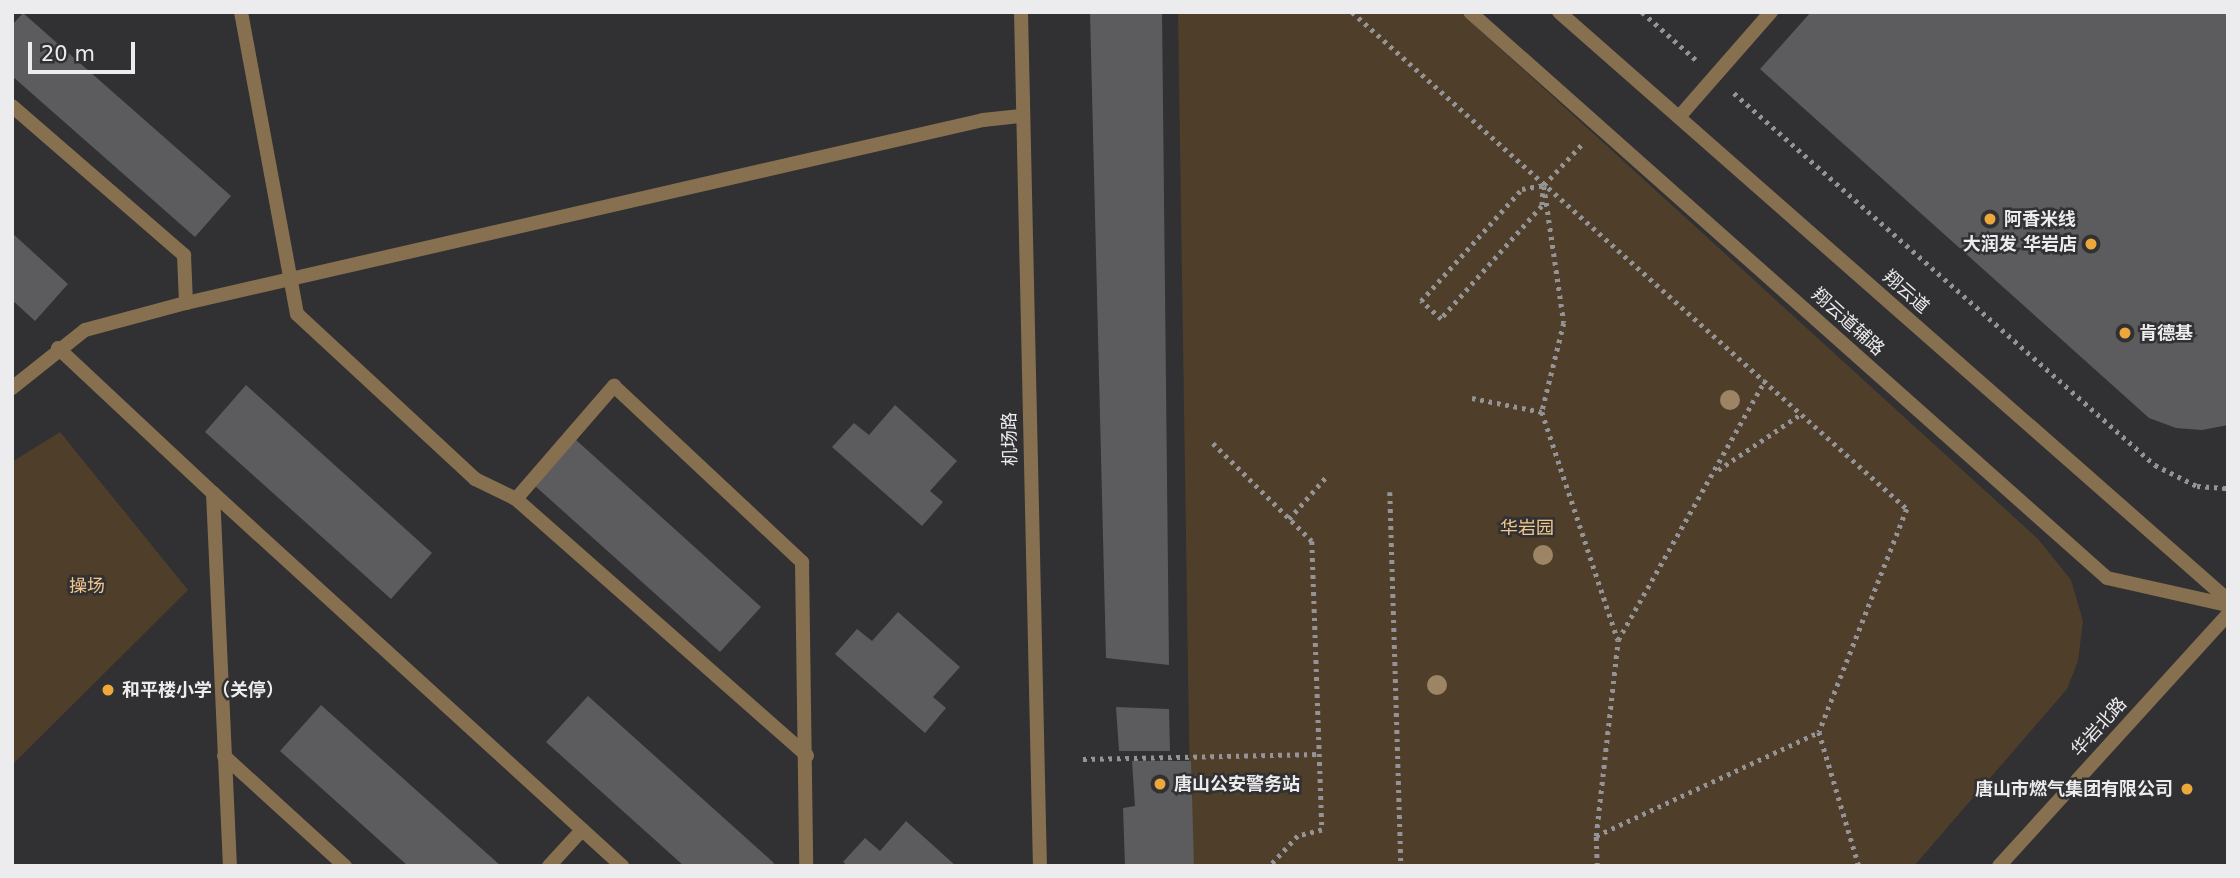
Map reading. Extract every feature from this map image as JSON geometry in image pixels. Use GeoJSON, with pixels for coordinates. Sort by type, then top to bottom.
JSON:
{"type":"FeatureCollection","features":[{"type":"Feature","properties":{"kind":"street"},"geometry":{"type":"LineString","coordinates":[[241,12],[298,314],[475,479],[516,499],[807,756]]}},
{"type":"Feature","properties":{"kind":"street","name":"机场路"},"geometry":{"type":"LineString","coordinates":[[1021,12],[1040,866]]}},
{"type":"Feature","properties":{"kind":"street","name":"翔云道辅路"},"geometry":{"type":"LineString","coordinates":[[1470,12],[2107,578],[2228,603]]}},
{"type":"Feature","properties":{"kind":"street","name":"翔云道"},"geometry":{"type":"LineString","coordinates":[[1559,12],[2228,603]]}},
{"type":"Feature","properties":{"kind":"street"},"geometry":{"type":"LineString","coordinates":[[1679,117],[1771,12]]}},
{"type":"Feature","properties":{"kind":"street"},"geometry":{"type":"LineString","coordinates":[[12,106],[184,255],[186,303]]}},
{"type":"Feature","properties":{"kind":"street"},"geometry":{"type":"LineString","coordinates":[[12,388],[58,348],[85,330],[186,303],[984,120],[1022,116]]}},
{"type":"Feature","properties":{"kind":"street"},"geometry":{"type":"LineString","coordinates":[[58,348],[622,866]]}},
{"type":"Feature","properties":{"kind":"street"},"geometry":{"type":"LineString","coordinates":[[516,499],[614,386],[802,562],[807,756],[806,866]]}},
{"type":"Feature","properties":{"kind":"street"},"geometry":{"type":"LineString","coordinates":[[213,493],[230,866]]}},
{"type":"Feature","properties":{"kind":"street","name":"华岩北路"},"geometry":{"type":"LineString","coordinates":[[1999,866],[2228,614]]}},
{"type":"Feature","properties":{"kind":"street"},"geometry":{"type":"LineString","coordinates":[[224,756],[345,866]]}},
{"type":"Feature","properties":{"kind":"street"},"geometry":{"type":"LineString","coordinates":[[549,866],[582,830]]}},
{"type":"Feature","properties":{"kind":"path"},"geometry":{"type":"LineString","coordinates":[[1352,12],[1907,509],[1819,732],[1859,866]]}},
{"type":"Feature","properties":{"kind":"path"},"geometry":{"type":"LineString","coordinates":[[1642,12],[2155,465],[2197,486],[2228,488]]}},
{"type":"Feature","properties":{"kind":"path"},"geometry":{"type":"LineString","coordinates":[[1544,185],[1542,206],[1441,319],[1421,301],[1522,189],[1544,185],[1585,141]]}},
{"type":"Feature","properties":{"kind":"path"},"geometry":{"type":"LineString","coordinates":[[1544,185],[1564,323],[1542,412],[1618,640]]}},
{"type":"Feature","properties":{"kind":"path"},"geometry":{"type":"LineString","coordinates":[[1597,866],[1596,836],[1618,640],[1717,471],[1765,380]]}},
{"type":"Feature","properties":{"kind":"path"},"geometry":{"type":"LineString","coordinates":[[1472,398],[1542,412]]}},
{"type":"Feature","properties":{"kind":"path"},"geometry":{"type":"LineString","coordinates":[[1717,471],[1801,414]]}},
{"type":"Feature","properties":{"kind":"path"},"geometry":{"type":"LineString","coordinates":[[1213,443],[1312,541],[1322,830],[1298,836],[1270,866]]}},
{"type":"Feature","properties":{"kind":"path"},"geometry":{"type":"LineString","coordinates":[[1289,519],[1325,478]]}},
{"type":"Feature","properties":{"kind":"path"},"geometry":{"type":"LineString","coordinates":[[1390,492],[1401,866]]}},
{"type":"Feature","properties":{"kind":"path"},"geometry":{"type":"LineString","coordinates":[[1596,836],[1819,732]]}},
{"type":"Feature","properties":{"kind":"path"},"geometry":{"type":"LineString","coordinates":[[1083,760],[1320,754]]}},
{"type":"Feature","properties":{"kind":"green space","name":"华岩园"},"geometry":{"type":"Polygon","coordinates":[[[1178,12],[1460,12],[2038,539],[2071,580],[2083,621],[2078,661],[2067,689],[1914,866],[1191,866],[1178,12]]]}},
{"type":"Feature","properties":{"kind":"green space","name":"操场"},"geometry":{"type":"Polygon","coordinates":[[[60,432],[188,590],[12,765],[12,462],[60,432]]]}},
{"type":"Feature","properties":{"kind":"building"},"geometry":{"type":"Polygon","coordinates":[[[1090,12],[1162,12],[1169,665],[1106,658],[1090,12]]]}},
{"type":"Feature","properties":{"kind":"building","name":"大润发 华岩店"},"geometry":{"type":"Polygon","coordinates":[[[1811,12],[2228,12],[2228,425],[2202,430],[2176,428],[2149,418],[1760,69],[1811,12]]]}},
{"type":"Feature","properties":{"kind":"building"},"geometry":{"type":"Polygon","coordinates":[[[23,13],[231,196],[195,237],[12,76],[12,25],[23,13]]]}},
{"type":"Feature","properties":{"kind":"building"},"geometry":{"type":"Polygon","coordinates":[[[12,233],[68,284],[35,321],[12,300],[12,233]]]}},
{"type":"Feature","properties":{"kind":"building"},"geometry":{"type":"Polygon","coordinates":[[[246,385],[432,553],[391,599],[205,432],[246,385]]]}},
{"type":"Feature","properties":{"kind":"building"},"geometry":{"type":"Polygon","coordinates":[[[895,405],[957,461],[930,491],[943,502],[922,526],[832,447],[854,423],[869,435],[895,405]]]}},
{"type":"Feature","properties":{"kind":"building"},"geometry":{"type":"Polygon","coordinates":[[[575,439],[761,607],[720,652],[534,485],[575,439]]]}},
{"type":"Feature","properties":{"kind":"building"},"geometry":{"type":"Polygon","coordinates":[[[898,612],[960,667],[933,697],[946,708],[925,733],[835,654],[857,629],[872,641],[898,612]]]}},
{"type":"Feature","properties":{"kind":"building"},"geometry":{"type":"Polygon","coordinates":[[[588,696],[774,863],[772,866],[684,866],[546,742],[588,696]]]}},
{"type":"Feature","properties":{"kind":"building"},"geometry":{"type":"Polygon","coordinates":[[[321,705],[501,866],[408,866],[280,751],[321,705]]]}},
{"type":"Feature","properties":{"kind":"building"},"geometry":{"type":"Polygon","coordinates":[[[1116,707],[1169,709],[1170,751],[1119,751],[1116,707]]]}},
{"type":"Feature","properties":{"kind":"building"},"geometry":{"type":"Polygon","coordinates":[[[1132,761],[1191,761],[1194,866],[1125,866],[1123,808],[1135,806],[1132,761]]]}},
{"type":"Feature","properties":{"kind":"building"},"geometry":{"type":"Polygon","coordinates":[[[906,821],[956,866],[848,866],[843,862],[865,838],[880,851],[906,821]]]}},
{"type":"Feature","properties":{"kind":"place","name":"阿香米线"},"geometry":{"type":"Point","coordinates":[1990,219]}},
{"type":"Feature","properties":{"kind":"place","name":"大润发 华岩店"},"geometry":{"type":"Point","coordinates":[2091,244]}},
{"type":"Feature","properties":{"kind":"place","name":"肯德基"},"geometry":{"type":"Point","coordinates":[2125,333]}},
{"type":"Feature","properties":{"kind":"place","name":"和平楼小学（关停）"},"geometry":{"type":"Point","coordinates":[108,690]}},
{"type":"Feature","properties":{"kind":"place","name":"唐山公安警务站"},"geometry":{"type":"Point","coordinates":[1160,784]}},
{"type":"Feature","properties":{"kind":"place","name":"唐山市燃气集团有限公司"},"geometry":{"type":"Point","coordinates":[2187,789]}}]}
